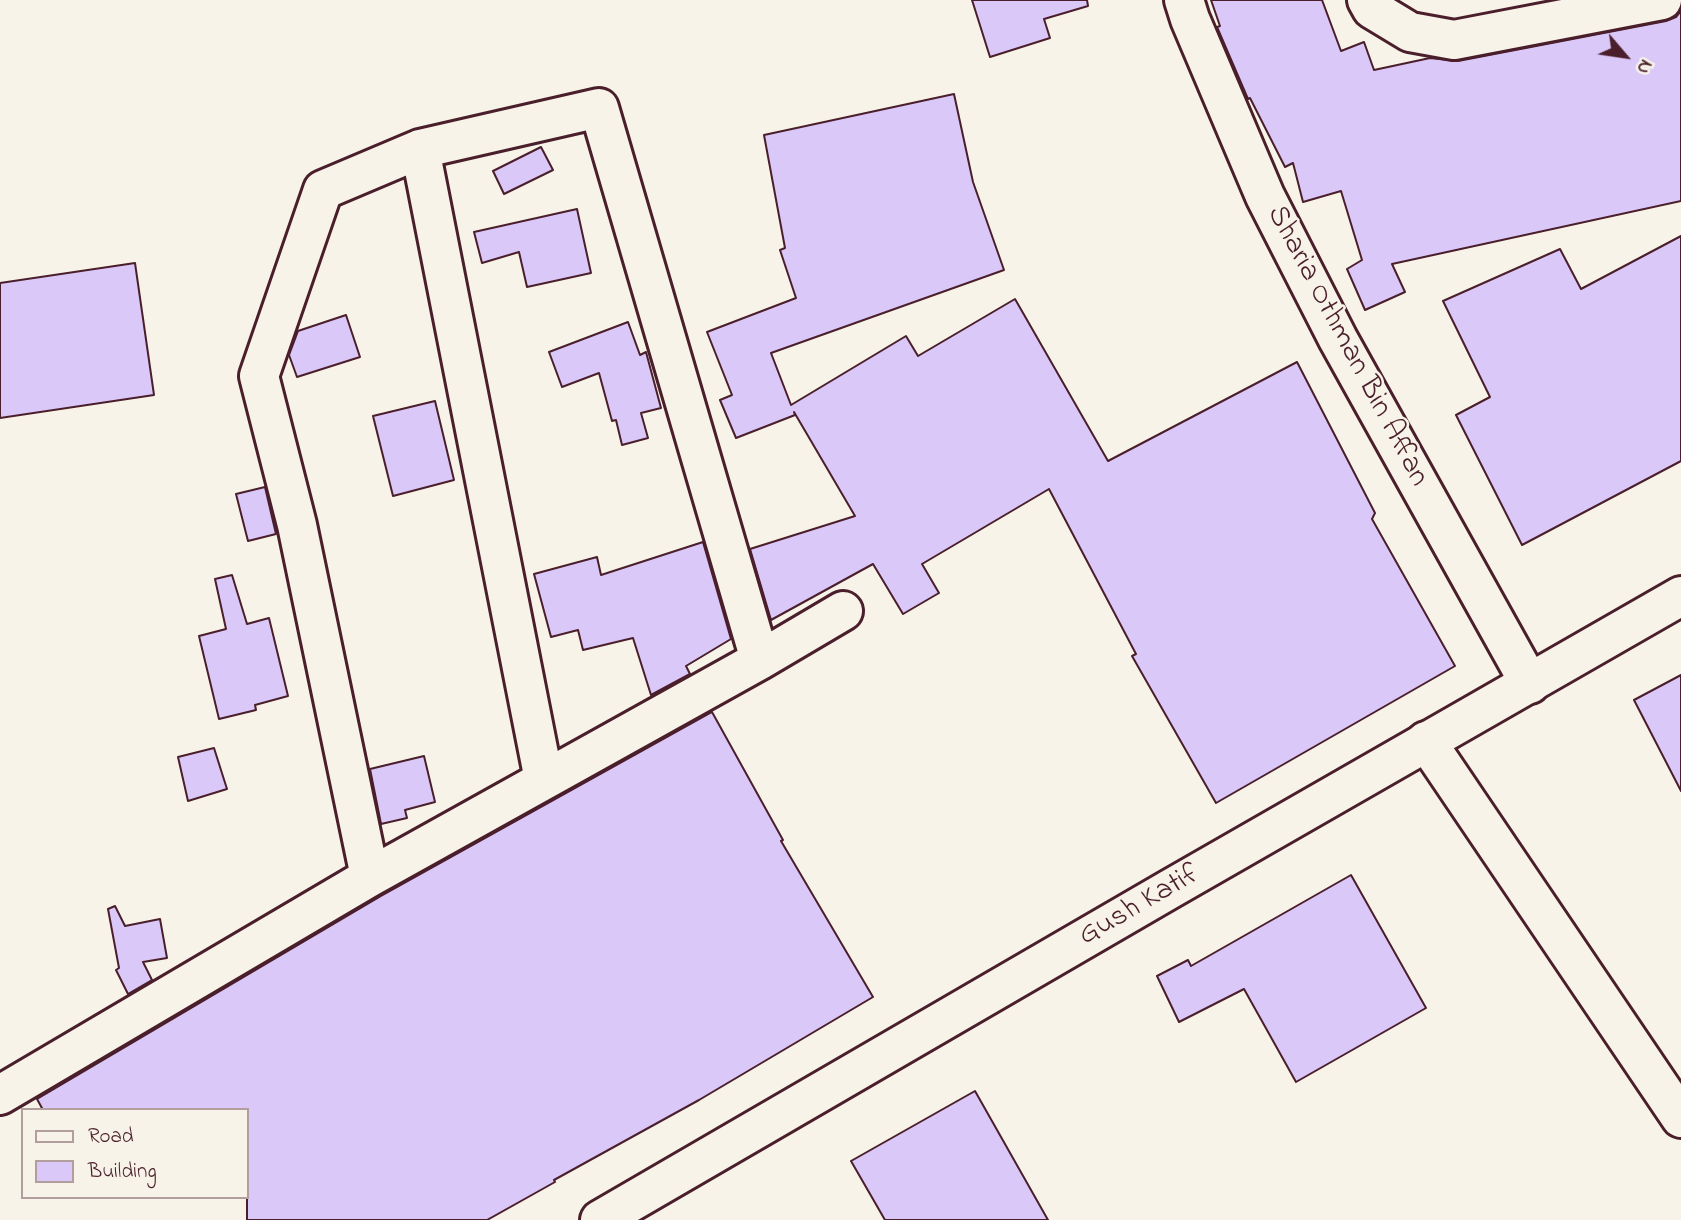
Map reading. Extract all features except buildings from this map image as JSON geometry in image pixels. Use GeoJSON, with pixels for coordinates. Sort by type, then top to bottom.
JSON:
{"type":"FeatureCollection","features":[{"type":"Feature","properties":{"kind":"street","name":"Sharia Othman Bin Affan"},"geometry":{"type":"LineString","coordinates":[[1184,0],[1265,196],[1338,338],[1530,684]]}},
{"type":"Feature","properties":{"kind":"street"},"geometry":{"type":"LineString","coordinates":[[1367,0],[1372,9],[1410,32],[1454,40],[1662,0]]}},
{"type":"Feature","properties":{"kind":"street"},"geometry":{"type":"LineString","coordinates":[[370,877],[298,525],[259,376],[323,190],[421,149],[599,108],[760,660]]}},
{"type":"Feature","properties":{"kind":"street"},"geometry":{"type":"LineString","coordinates":[[421,149],[544,780]]}},
{"type":"Feature","properties":{"kind":"street","name":"Gush Katif"},"geometry":{"type":"LineString","coordinates":[[600,1220],[1681,596]]}},
{"type":"Feature","properties":{"kind":"street"},"geometry":{"type":"LineString","coordinates":[[0,1095],[370,877],[843,611]]}},
{"type":"Feature","properties":{"kind":"street"},"geometry":{"type":"LineString","coordinates":[[1426,741],[1681,1118]]}}]}
